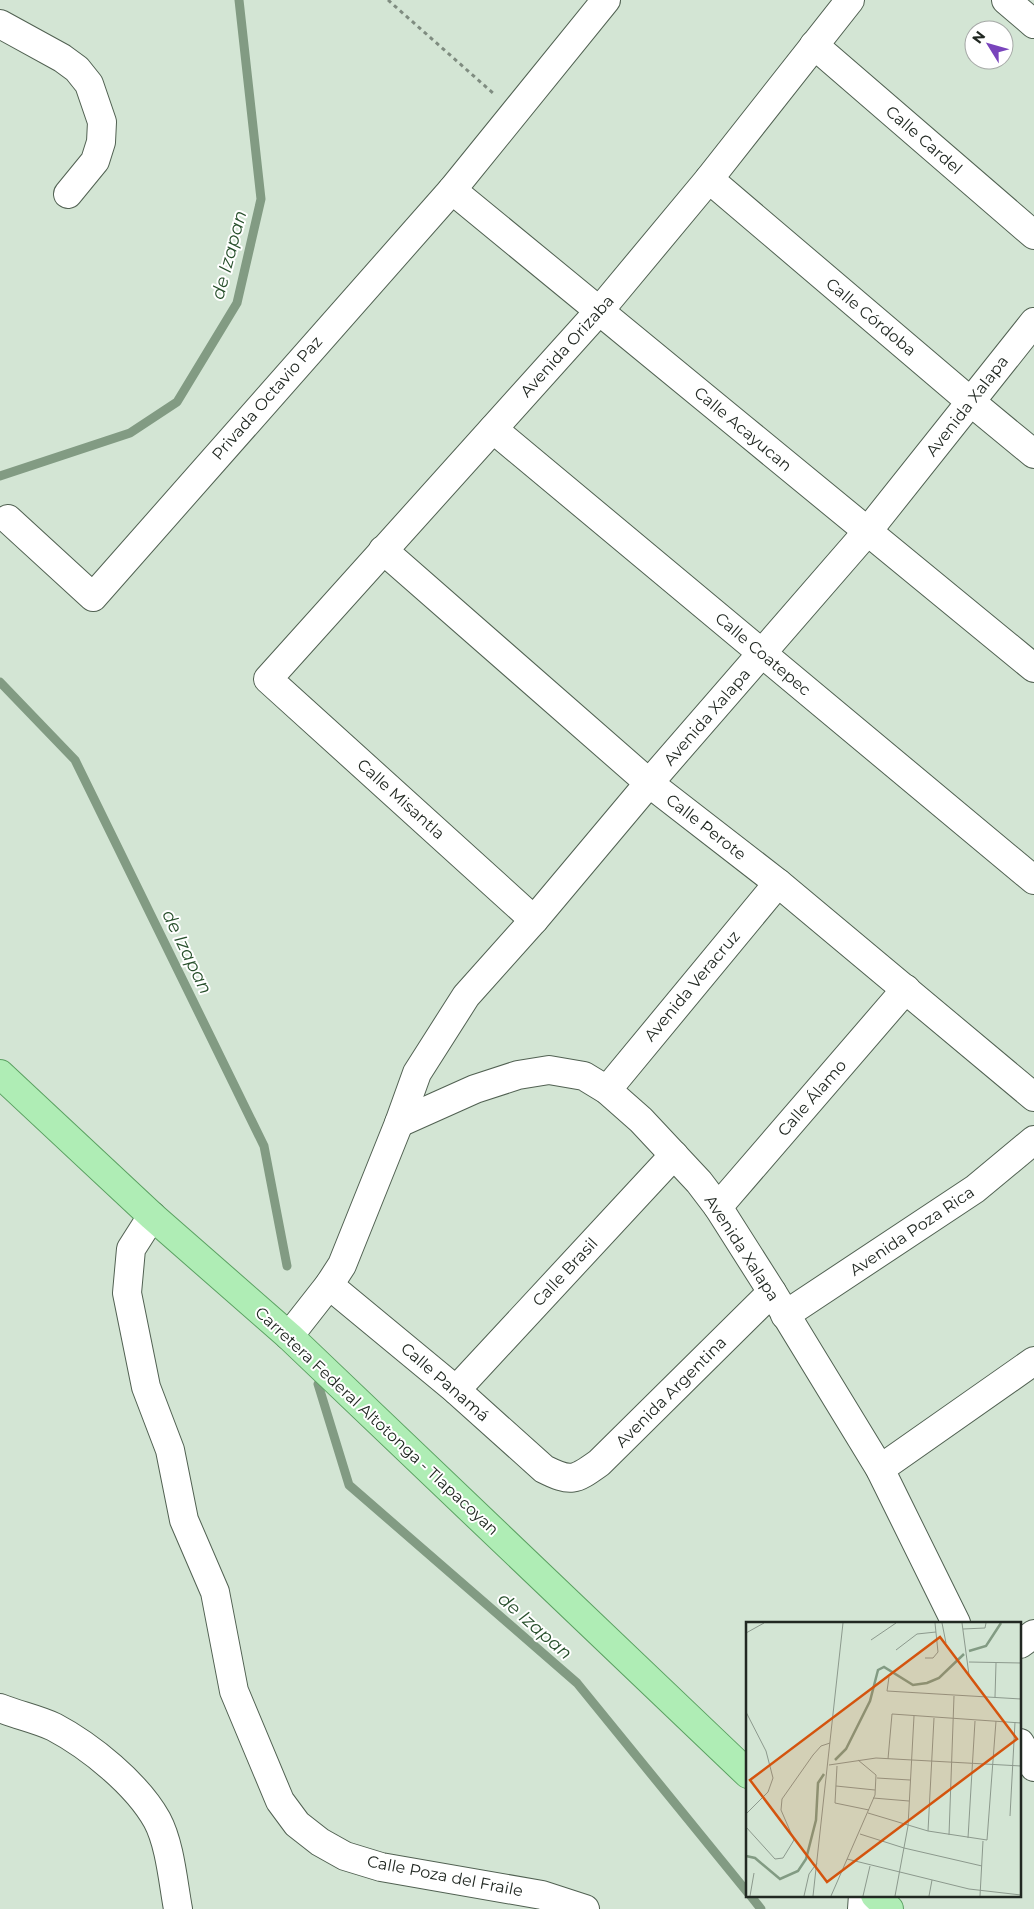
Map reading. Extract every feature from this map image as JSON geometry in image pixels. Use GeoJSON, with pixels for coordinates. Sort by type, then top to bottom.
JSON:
{"type":"FeatureCollection","features":[{"type":"Feature","properties":{"kind":"main road","name":"Carretera Federal Altotonga - Tlapacoyan"},"geometry":{"type":"LineString","coordinates":[[0,1074],[152,1216],[289,1336],[746,1772]]}},
{"type":"Feature","properties":{"kind":"main road"},"geometry":{"type":"LineString","coordinates":[[876,1896],[889,1909]]}},
{"type":"Feature","properties":{"kind":"street","name":"Privada Octavio Paz"},"geometry":{"type":"LineString","coordinates":[[8,519],[93,597],[452,190],[606,0]]}},
{"type":"Feature","properties":{"kind":"street","name":"Avenida Orizaba"},"geometry":{"type":"LineString","coordinates":[[268,679],[382,550],[600,310],[709,179],[850,0]]}},
{"type":"Feature","properties":{"kind":"street"},"geometry":{"type":"LineString","coordinates":[[1006,0],[1034,24]]}},
{"type":"Feature","properties":{"kind":"street"},"geometry":{"type":"LineString","coordinates":[[0,24],[62,58],[77,69],[89,84],[102,122],[101,142],[95,161],[68,194]]}},
{"type":"Feature","properties":{"kind":"street","name":"Calle Cardel"},"geometry":{"type":"LineString","coordinates":[[814,45],[1034,235]]}},
{"type":"Feature","properties":{"kind":"street","name":"Calle Córdoba"},"geometry":{"type":"LineString","coordinates":[[709,179],[1034,454]]}},
{"type":"Feature","properties":{"kind":"street","name":"Calle Acayucan"},"geometry":{"type":"LineString","coordinates":[[452,190],[600,310],[866,532],[1034,668]]}},
{"type":"Feature","properties":{"kind":"street","name":"Avenida Xalapa"},"geometry":{"type":"LineString","coordinates":[[289,1336],[329,1285],[342,1265],[417,1073],[466,996],[534,920],[649,783],[866,532],[1034,322]]}},
{"type":"Feature","properties":{"kind":"street","name":"Calle Coatepec"},"geometry":{"type":"LineString","coordinates":[[493,429],[1034,880]]}},
{"type":"Feature","properties":{"kind":"street","name":"Calle Perote"},"geometry":{"type":"LineString","coordinates":[[382,550],[649,783],[778,883],[1034,1097]]}},
{"type":"Feature","properties":{"kind":"street","name":"Calle Misantla"},"geometry":{"type":"LineString","coordinates":[[268,679],[534,920]]}},
{"type":"Feature","properties":{"kind":"street","name":"Avenida Veracruz"},"geometry":{"type":"LineString","coordinates":[[607,1090],[778,883]]}},
{"type":"Feature","properties":{"kind":"street","name":"Calle Álamo"},"geometry":{"type":"LineString","coordinates":[[718,1207],[906,989]]}},
{"type":"Feature","properties":{"kind":"street","name":"Avenida Xalapa"},"geometry":{"type":"LineString","coordinates":[[399,1123],[475,1088],[518,1075],[550,1070],[584,1076],[607,1090],[641,1120],[699,1182],[718,1207],[880,1469],[956,1622]]}},
{"type":"Feature","properties":{"kind":"street","name":"Avenida Poza Rica"},"geometry":{"type":"LineString","coordinates":[[778,1304],[975,1189],[1034,1140]]}},
{"type":"Feature","properties":{"kind":"street","name":"Calle Brasil"},"geometry":{"type":"LineString","coordinates":[[456,1390],[674,1155]]}},
{"type":"Feature","properties":{"kind":"street","name":"Calle Poza del Fraile"},"geometry":{"type":"LineString","coordinates":[[152,1216],[131,1249],[127,1293],[146,1387],[170,1450],[184,1520],[215,1592],[234,1691],[280,1801],[297,1824],[320,1842],[345,1856],[381,1867],[542,1895],[585,1909]]}},
{"type":"Feature","properties":{"kind":"street","name":"Calle Panamá"},"geometry":{"type":"LineString","coordinates":[[329,1285],[456,1390],[544,1469],[562,1478]]}},
{"type":"Feature","properties":{"kind":"street","name":"Avenida Argentina"},"geometry":{"type":"LineString","coordinates":[[562,1478],[580,1477],[600,1463],[778,1304]]}},
{"type":"Feature","properties":{"kind":"street"},"geometry":{"type":"LineString","coordinates":[[880,1469],[1034,1361]]}},
{"type":"Feature","properties":{"kind":"street"},"geometry":{"type":"LineString","coordinates":[[1022,1643],[1034,1634]]}},
{"type":"Feature","properties":{"kind":"street"},"geometry":{"type":"LineString","coordinates":[[0,1708],[53,1727],[102,1759],[134,1789],[158,1821],[169,1855],[178,1909]]}},
{"type":"Feature","properties":{"kind":"street"},"geometry":{"type":"LineString","coordinates":[[1022,1746],[1034,1767]]}},
{"type":"Feature","properties":{"kind":"street"},"geometry":{"type":"LineString","coordinates":[[862,1909],[863,1896]]}},
{"type":"Feature","properties":{"kind":"path"},"geometry":{"type":"LineString","coordinates":[[388,0],[516,112]]}},
{"type":"Feature","properties":{"kind":"waterway","name":"de Izapan"},"geometry":{"type":"LineString","coordinates":[[0,476],[130,433],[177,402],[237,303],[261,199],[239,0]]}},
{"type":"Feature","properties":{"kind":"waterway","name":"de Izapan"},"geometry":{"type":"LineString","coordinates":[[0,682],[75,760],[264,1146],[287,1266]]}},
{"type":"Feature","properties":{"kind":"waterway","name":"de Izapan"},"geometry":{"type":"LineString","coordinates":[[318,1384],[349,1485],[577,1683],[746,1891]]}},
{"type":"Feature","properties":{"kind":"waterway","name":"de Izapan"},"geometry":{"type":"LineString","coordinates":[[751,1896],[761,1909]]}}]}
